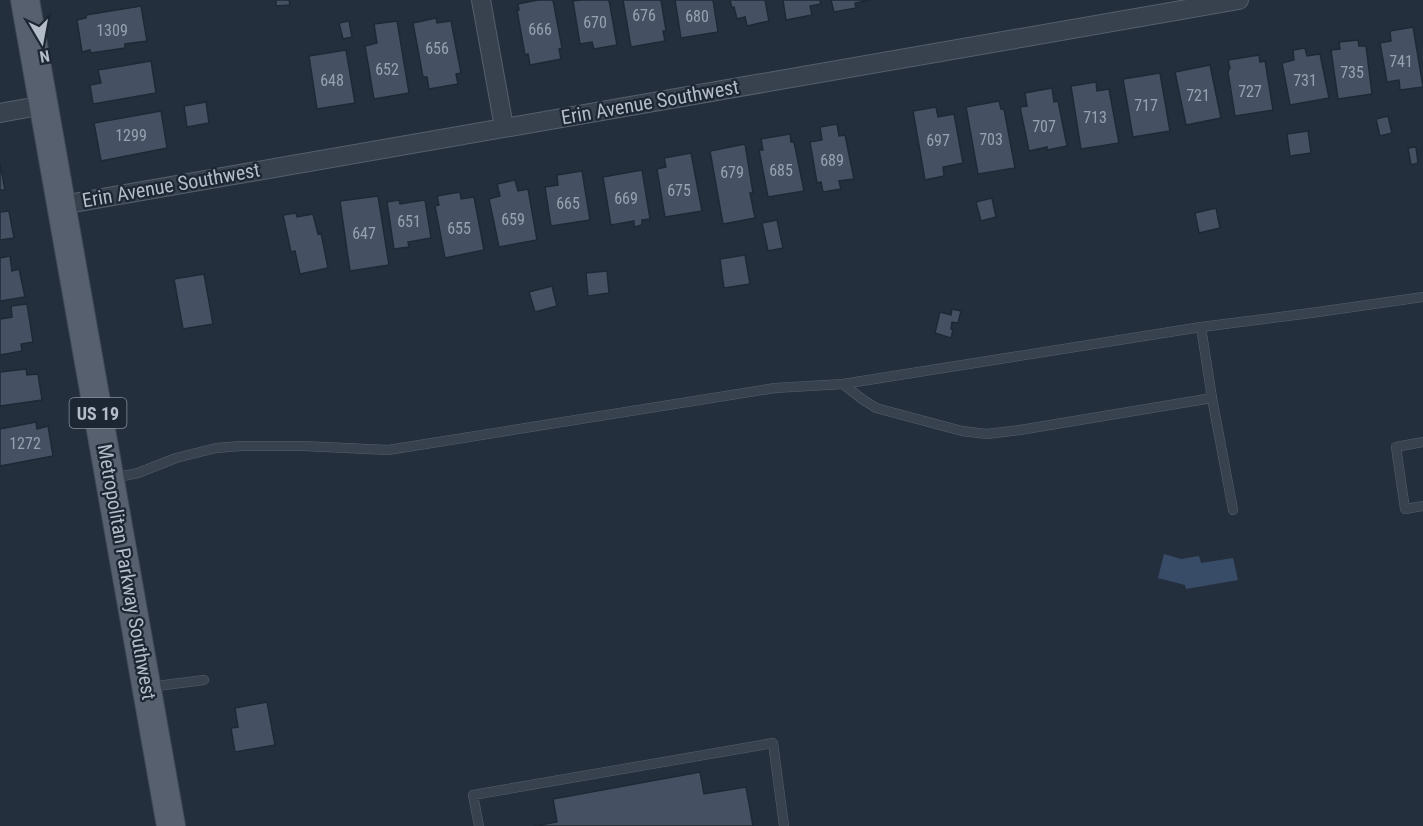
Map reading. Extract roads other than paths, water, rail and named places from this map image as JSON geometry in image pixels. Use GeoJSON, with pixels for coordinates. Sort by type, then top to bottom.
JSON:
{"type":"FeatureCollection","features":[{"type":"Feature","properties":{"kind":"main road","name":"Metropolitan Parkway Southwest"},"geometry":{"type":"LineString","coordinates":[[25,0],[171,826]]}},
{"type":"Feature","properties":{"kind":"street"},"geometry":{"type":"LineString","coordinates":[[481,0],[504,127]]}},
{"type":"Feature","properties":{"kind":"street","name":"Erin Avenue Southwest"},"geometry":{"type":"LineString","coordinates":[[62,205],[1178,5],[1239,0]]}},
{"type":"Feature","properties":{"kind":"street"},"geometry":{"type":"LineString","coordinates":[[0,113],[44,105]]}},
{"type":"Feature","properties":{"kind":"lane"},"geometry":{"type":"LineString","coordinates":[[110,478],[138,473],[176,458],[216,448],[303,446],[388,450],[775,388],[843,384],[1201,327],[1423,297]]}},
{"type":"Feature","properties":{"kind":"lane"},"geometry":{"type":"LineString","coordinates":[[1201,327],[1233,510]]}},
{"type":"Feature","properties":{"kind":"lane"},"geometry":{"type":"LineString","coordinates":[[843,384],[876,408],[962,431],[987,434],[1212,398]]}},
{"type":"Feature","properties":{"kind":"lane"},"geometry":{"type":"LineString","coordinates":[[1423,442],[1396,447],[1405,509],[1423,506]]}},
{"type":"Feature","properties":{"kind":"lane"},"geometry":{"type":"LineString","coordinates":[[147,688],[204,680]]}},
{"type":"Feature","properties":{"kind":"lane"},"geometry":{"type":"LineString","coordinates":[[479,826],[473,795],[773,743],[784,826]]}},
{"type":"Feature","properties":{"kind":"water"},"geometry":{"type":"Polygon","coordinates":[[[1164,554],[1181,559],[1199,556],[1201,563],[1233,558],[1238,580],[1186,589],[1185,585],[1158,578],[1164,554]]]}}]}
